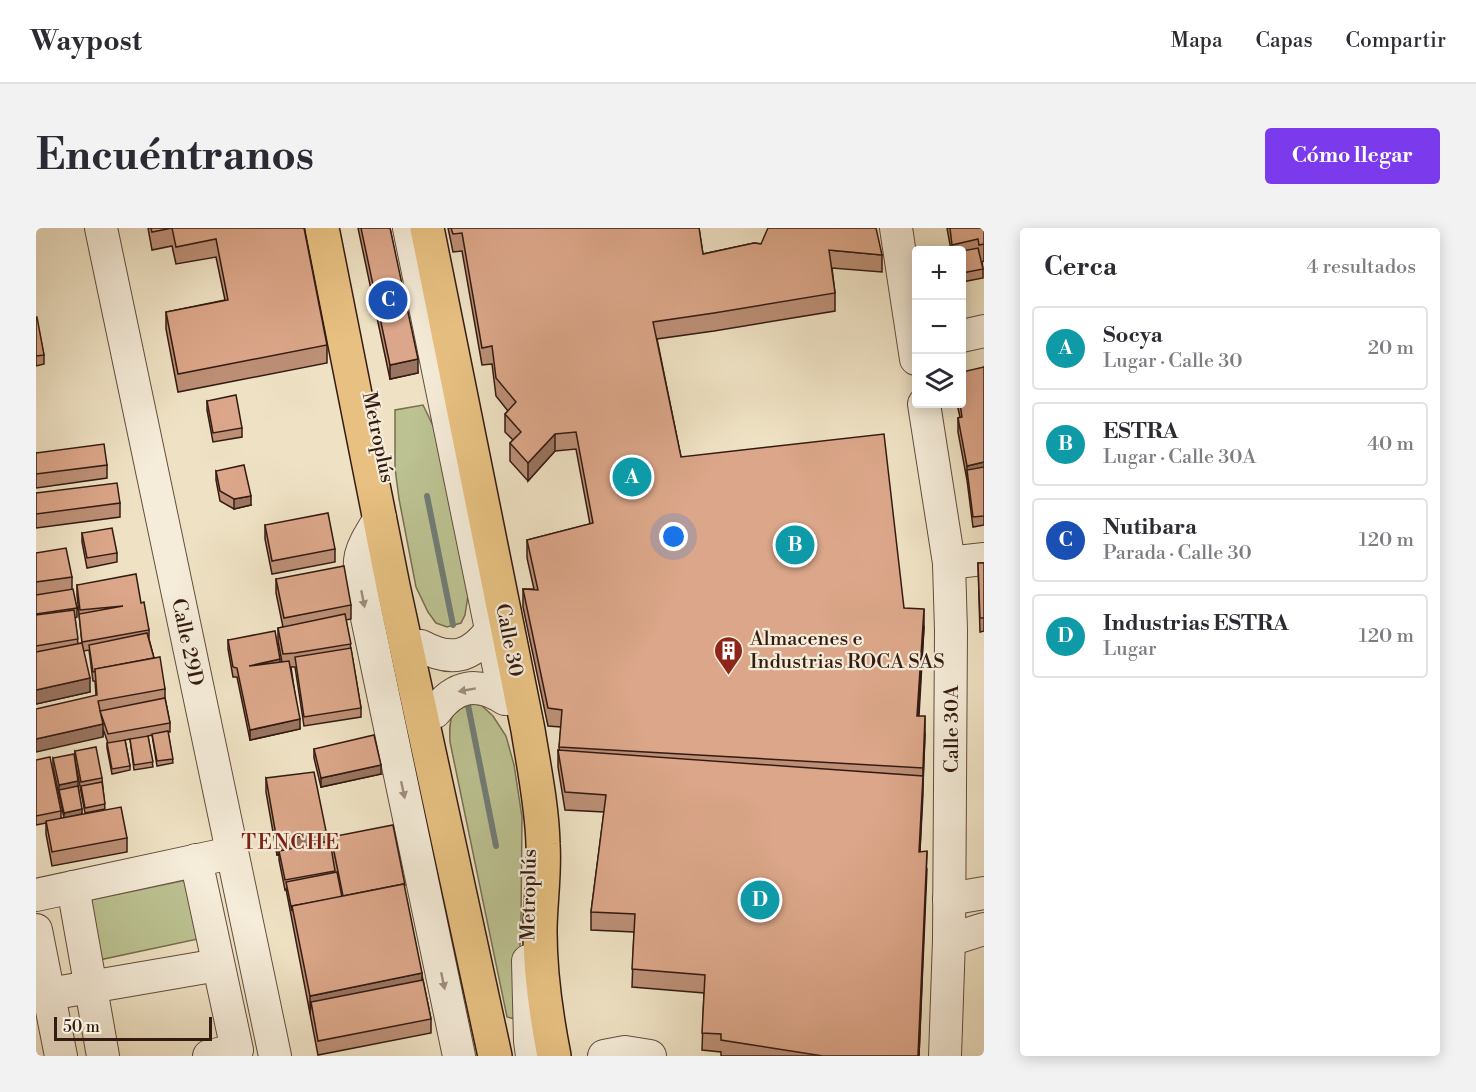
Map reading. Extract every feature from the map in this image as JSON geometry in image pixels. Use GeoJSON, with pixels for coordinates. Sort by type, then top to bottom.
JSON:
{"type":"FeatureCollection","features":[{"type":"Feature","properties":{"kind":"main road"},"geometry":{"type":"LineString","coordinates":[[322,228],[441,814],[495,1056]]}},
{"type":"Feature","properties":{"kind":"main road","name":"Calle 30"},"geometry":{"type":"LineString","coordinates":[[427,228],[528,730],[540,802],[543,847],[541,961],[554,1056]]}},
{"type":"Feature","properties":{"kind":"street","name":"Calle 29D"},"geometry":{"type":"LineString","coordinates":[[101,228],[274,1049]]}},
{"type":"Feature","properties":{"kind":"street","name":"Metroplús"},"geometry":{"type":"LineString","coordinates":[[335,228],[435,712],[511,1056]]}},
{"type":"Feature","properties":{"kind":"street","name":"Metroplús"},"geometry":{"type":"LineString","coordinates":[[409,228],[524,793],[529,834],[527,951],[529,1032],[532,1056]]}},
{"type":"Feature","properties":{"kind":"street"},"geometry":{"type":"LineString","coordinates":[[896,228],[912,326]]}},
{"type":"Feature","properties":{"kind":"street"},"geometry":{"type":"LineString","coordinates":[[966,335],[984,332]]}},
{"type":"Feature","properties":{"kind":"street","name":"Calle 30A"},"geometry":{"type":"LineString","coordinates":[[925,408],[949,563],[951,631],[949,940],[945,1056]]}},
{"type":"Feature","properties":{"kind":"street"},"geometry":{"type":"LineString","coordinates":[[380,518],[362,548],[359,561],[362,594],[459,1056]]}},
{"type":"Feature","properties":{"kind":"street"},"geometry":{"type":"LineString","coordinates":[[949,563],[984,559]]}},
{"type":"Feature","properties":{"kind":"street"},"geometry":{"type":"LineString","coordinates":[[421,646],[441,655],[466,654],[477,647],[491,630]]}},
{"type":"Feature","properties":{"kind":"street"},"geometry":{"type":"LineString","coordinates":[[435,712],[449,696],[472,687],[485,689],[505,699]]}},
{"type":"Feature","properties":{"kind":"street"},"geometry":{"type":"LineString","coordinates":[[36,895],[232,852]]}},
{"type":"Feature","properties":{"kind":"street"},"geometry":{"type":"LineString","coordinates":[[196,860],[218,965],[223,1053],[274,1049]]}},
{"type":"Feature","properties":{"kind":"street"},"geometry":{"type":"LineString","coordinates":[[73,887],[103,1056]]}},
{"type":"Feature","properties":{"kind":"street"},"geometry":{"type":"LineString","coordinates":[[949,898],[984,893]]}},
{"type":"Feature","properties":{"kind":"street"},"geometry":{"type":"LineString","coordinates":[[949,940],[984,929]]}},
{"type":"Feature","properties":{"kind":"street"},"geometry":{"type":"LineString","coordinates":[[36,930],[61,1056]]}},
{"type":"Feature","properties":{"kind":"street"},"geometry":{"type":"LineString","coordinates":[[49,994],[218,965]]}},
{"type":"Feature","properties":{"kind":"street"},"geometry":{"type":"LineString","coordinates":[[604,1056],[625,1052],[650,1056]]}},
{"type":"Feature","properties":{"kind":"green space"},"geometry":{"type":"Polygon","coordinates":[[[423,405],[451,463],[472,569],[465,615],[461,623],[447,627],[436,623],[416,587],[395,468],[395,410],[423,405]]]}},
{"type":"Feature","properties":{"kind":"green space"},"geometry":{"type":"Polygon","coordinates":[[[474,704],[481,705],[493,716],[506,736],[514,765],[522,817],[521,921],[515,1019],[507,1017],[450,742],[452,716],[460,709],[474,704]]]}},
{"type":"Feature","properties":{"kind":"green space"},"geometry":{"type":"Polygon","coordinates":[[[186,880],[198,939],[99,960],[86,901],[186,880]]]}},
{"type":"Feature","properties":{"kind":"building"},"geometry":{"type":"Polygon","coordinates":[[[151,228],[172,228],[152,232],[151,228]]]}},
{"type":"Feature","properties":{"kind":"building"},"geometry":{"type":"Polygon","coordinates":[[[172,228],[304,228],[327,345],[178,374],[166,312],[228,300],[216,239],[176,247],[172,228]]]}},
{"type":"Feature","properties":{"kind":"building"},"geometry":{"type":"Polygon","coordinates":[[[361,228],[390,228],[418,359],[390,365],[361,228]]]}},
{"type":"Feature","properties":{"kind":"building"},"geometry":{"type":"Polygon","coordinates":[[[451,228],[699,228],[703,254],[754,243],[761,244],[768,228],[876,228],[882,255],[829,250],[835,293],[653,322],[681,457],[884,434],[904,608],[924,609],[917,716],[925,716],[923,768],[559,747],[562,710],[548,708],[523,589],[538,590],[527,540],[593,523],[576,432],[555,434],[528,463],[510,443],[521,432],[505,414],[516,402],[496,378],[492,346],[482,348],[462,233],[453,234],[451,228]]]}},
{"type":"Feature","properties":{"kind":"building"},"geometry":{"type":"Polygon","coordinates":[[[950,228],[984,228],[984,244],[979,245],[978,239],[952,245],[950,228]]]}},
{"type":"Feature","properties":{"kind":"building"},"geometry":{"type":"Polygon","coordinates":[[[978,248],[983,269],[966,272],[966,250],[978,248]]]}},
{"type":"Feature","properties":{"kind":"building"},"geometry":{"type":"Polygon","coordinates":[[[36,317],[44,355],[36,356],[36,317]]]}},
{"type":"Feature","properties":{"kind":"building"},"geometry":{"type":"Polygon","coordinates":[[[984,367],[984,462],[967,466],[958,418],[962,417],[961,408],[966,408],[966,371],[984,367]]]}},
{"type":"Feature","properties":{"kind":"building"},"geometry":{"type":"Polygon","coordinates":[[[236,395],[242,428],[213,433],[207,401],[236,395]]]}},
{"type":"Feature","properties":{"kind":"building"},"geometry":{"type":"Polygon","coordinates":[[[104,444],[107,465],[36,474],[36,453],[104,444]]]}},
{"type":"Feature","properties":{"kind":"building"},"geometry":{"type":"Polygon","coordinates":[[[244,465],[251,496],[234,499],[220,491],[216,471],[244,465]]]}},
{"type":"Feature","properties":{"kind":"building"},"geometry":{"type":"Polygon","coordinates":[[[984,467],[984,516],[973,517],[967,470],[984,467]]]}},
{"type":"Feature","properties":{"kind":"building"},"geometry":{"type":"Polygon","coordinates":[[[117,483],[120,503],[36,514],[36,493],[117,483]]]}},
{"type":"Feature","properties":{"kind":"building"},"geometry":{"type":"Polygon","coordinates":[[[328,513],[335,549],[272,561],[265,525],[328,513]]]}},
{"type":"Feature","properties":{"kind":"building"},"geometry":{"type":"Polygon","coordinates":[[[112,528],[117,553],[87,558],[82,533],[112,528]]]}},
{"type":"Feature","properties":{"kind":"building"},"geometry":{"type":"Polygon","coordinates":[[[66,548],[72,577],[36,582],[36,553],[66,548]]]}},
{"type":"Feature","properties":{"kind":"building"},"geometry":{"type":"Polygon","coordinates":[[[978,563],[984,563],[984,618],[980,618],[978,563]]]}},
{"type":"Feature","properties":{"kind":"building"},"geometry":{"type":"Polygon","coordinates":[[[344,566],[351,605],[284,618],[276,579],[344,566]]]}},
{"type":"Feature","properties":{"kind":"building"},"geometry":{"type":"Polygon","coordinates":[[[136,574],[149,630],[82,642],[79,614],[123,606],[80,610],[77,585],[136,574]]]}},
{"type":"Feature","properties":{"kind":"building"},"geometry":{"type":"Polygon","coordinates":[[[73,589],[77,608],[36,614],[36,595],[73,589]]]}},
{"type":"Feature","properties":{"kind":"building"},"geometry":{"type":"Polygon","coordinates":[[[74,610],[78,639],[36,646],[36,615],[74,610]]]}},
{"type":"Feature","properties":{"kind":"building"},"geometry":{"type":"Polygon","coordinates":[[[345,614],[351,644],[283,654],[278,628],[345,614]]]}},
{"type":"Feature","properties":{"kind":"building"},"geometry":{"type":"Polygon","coordinates":[[[275,631],[280,659],[249,666],[289,661],[300,719],[250,730],[237,668],[233,667],[228,640],[275,631]]]}},
{"type":"Feature","properties":{"kind":"building"},"geometry":{"type":"Polygon","coordinates":[[[147,633],[154,658],[95,669],[96,671],[93,672],[89,645],[147,633]]]}},
{"type":"Feature","properties":{"kind":"building"},"geometry":{"type":"Polygon","coordinates":[[[82,643],[90,678],[36,690],[36,652],[82,643]]]}},
{"type":"Feature","properties":{"kind":"building"},"geometry":{"type":"Polygon","coordinates":[[[351,648],[361,708],[304,717],[295,657],[351,648]]]}},
{"type":"Feature","properties":{"kind":"building"},"geometry":{"type":"Polygon","coordinates":[[[160,657],[165,689],[98,701],[103,724],[36,739],[36,709],[97,695],[95,669],[160,657]]]}},
{"type":"Feature","properties":{"kind":"building"},"geometry":{"type":"Polygon","coordinates":[[[165,698],[170,723],[108,734],[100,711],[165,698]]]}},
{"type":"Feature","properties":{"kind":"building"},"geometry":{"type":"Polygon","coordinates":[[[168,731],[173,759],[157,761],[152,734],[168,731]]]}},
{"type":"Feature","properties":{"kind":"building"},"geometry":{"type":"Polygon","coordinates":[[[374,735],[381,765],[321,778],[314,749],[374,735]]]}},
{"type":"Feature","properties":{"kind":"building"},"geometry":{"type":"Polygon","coordinates":[[[148,736],[153,762],[134,765],[130,739],[148,736]]]}},
{"type":"Feature","properties":{"kind":"building"},"geometry":{"type":"Polygon","coordinates":[[[125,740],[130,766],[112,769],[107,743],[125,740]]]}},
{"type":"Feature","properties":{"kind":"building"},"geometry":{"type":"Polygon","coordinates":[[[96,747],[102,778],[81,782],[75,751],[96,747]]]}},
{"type":"Feature","properties":{"kind":"building"},"geometry":{"type":"Polygon","coordinates":[[[558,750],[923,776],[919,852],[927,851],[918,1056],[823,1056],[721,1040],[721,1034],[702,1033],[705,975],[632,969],[635,914],[591,912],[606,795],[565,792],[558,750]]]}},
{"type":"Feature","properties":{"kind":"building"},"geometry":{"type":"Polygon","coordinates":[[[74,754],[78,781],[59,785],[53,758],[74,754]]]}},
{"type":"Feature","properties":{"kind":"building"},"geometry":{"type":"Polygon","coordinates":[[[50,757],[61,811],[36,816],[36,760],[50,757]]]}},
{"type":"Feature","properties":{"kind":"building"},"geometry":{"type":"Polygon","coordinates":[[[314,772],[326,831],[277,841],[266,778],[314,772]]]}},
{"type":"Feature","properties":{"kind":"building"},"geometry":{"type":"Polygon","coordinates":[[[102,782],[105,804],[85,808],[81,786],[102,782]]]}},
{"type":"Feature","properties":{"kind":"building"},"geometry":{"type":"Polygon","coordinates":[[[78,786],[82,809],[64,813],[59,790],[78,786]]]}},
{"type":"Feature","properties":{"kind":"building"},"geometry":{"type":"Polygon","coordinates":[[[121,807],[127,838],[52,852],[46,821],[121,807]]]}},
{"type":"Feature","properties":{"kind":"building"},"geometry":{"type":"Polygon","coordinates":[[[393,825],[405,885],[343,896],[331,837],[393,825]]]}},
{"type":"Feature","properties":{"kind":"building"},"geometry":{"type":"Polygon","coordinates":[[[330,841],[335,871],[285,880],[279,851],[330,841]]]}},
{"type":"Feature","properties":{"kind":"building"},"geometry":{"type":"Polygon","coordinates":[[[337,872],[342,897],[292,906],[292,911],[286,882],[337,872]]]}},
{"type":"Feature","properties":{"kind":"building"},"geometry":{"type":"Polygon","coordinates":[[[404,884],[422,973],[310,996],[292,906],[404,884]]]}},
{"type":"Feature","properties":{"kind":"building"},"geometry":{"type":"Polygon","coordinates":[[[423,980],[431,1019],[318,1041],[311,1002],[423,980]]]}},
{"type":"Feature","properties":{"kind":"waterway"},"geometry":{"type":"LineString","coordinates":[[427,496],[453,625]]}},
{"type":"Feature","properties":{"kind":"waterway"},"geometry":{"type":"LineString","coordinates":[[468,705],[496,846]]}},
{"type":"Feature","properties":{"kind":"place","name":"Nutibara"},"geometry":{"type":"Point","coordinates":[388,300]}},
{"type":"Feature","properties":{"kind":"place","name":"Socya"},"geometry":{"type":"Point","coordinates":[632,477]}},
{"type":"Feature","properties":{"kind":"place","name":"ESTRA"},"geometry":{"type":"Point","coordinates":[795,545]}},
{"type":"Feature","properties":{"kind":"place","name":"Almacenes e Industrias ROCA SAS"},"geometry":{"type":"Point","coordinates":[729,676]}},
{"type":"Feature","properties":{"kind":"place","name":"Industrias ESTRA"},"geometry":{"type":"Point","coordinates":[760,900]}},
{"type":"Feature","properties":{"kind":"district","name":"TENCHE"},"geometry":{"type":"Point","coordinates":[291,842]}}]}
